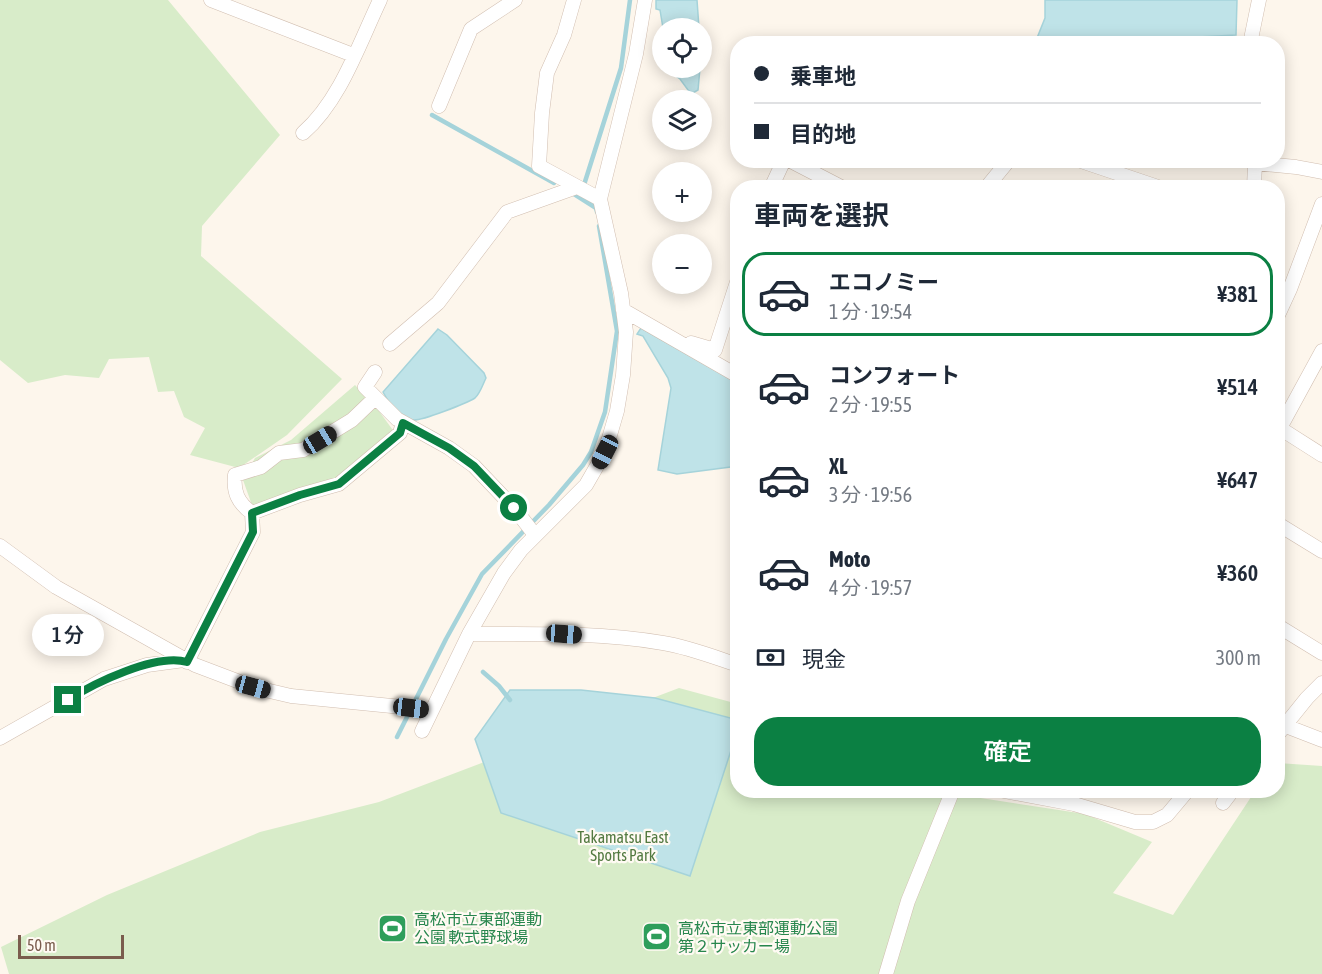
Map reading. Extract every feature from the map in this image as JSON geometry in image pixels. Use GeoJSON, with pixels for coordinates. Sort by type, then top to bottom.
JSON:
{"type":"FeatureCollection","features":[{"type":"Feature","properties":{"kind":"street"},"geometry":{"type":"LineString","coordinates":[[211,0],[353,55]]}},
{"type":"Feature","properties":{"kind":"street"},"geometry":{"type":"LineString","coordinates":[[303,133],[315,122],[334,95],[380,0]]}},
{"type":"Feature","properties":{"kind":"street"},"geometry":{"type":"LineString","coordinates":[[439,106],[471,29],[515,0]]}},
{"type":"Feature","properties":{"kind":"street"},"geometry":{"type":"LineString","coordinates":[[573,0],[564,35],[548,73],[542,114],[539,166],[600,199]]}},
{"type":"Feature","properties":{"kind":"street"},"geometry":{"type":"LineString","coordinates":[[422,731],[469,634],[504,573],[535,536],[586,485],[605,452],[617,411],[627,332],[600,199],[636,54],[645,0]]}},
{"type":"Feature","properties":{"kind":"street"},"geometry":{"type":"LineString","coordinates":[[1252,36],[1259,0]]}},
{"type":"Feature","properties":{"kind":"street"},"geometry":{"type":"LineString","coordinates":[[1285,165],[1322,172]]}},
{"type":"Feature","properties":{"kind":"street"},"geometry":{"type":"LineString","coordinates":[[804,168],[828,180]]}},
{"type":"Feature","properties":{"kind":"street"},"geometry":{"type":"LineString","coordinates":[[993,180],[1002,168]]}},
{"type":"Feature","properties":{"kind":"street"},"geometry":{"type":"LineString","coordinates":[[1102,168],[1137,180]]}},
{"type":"Feature","properties":{"kind":"street"},"geometry":{"type":"LineString","coordinates":[[390,344],[438,303],[507,212],[577,187]]}},
{"type":"Feature","properties":{"kind":"street"},"geometry":{"type":"LineString","coordinates":[[1285,300],[1322,204]]}},
{"type":"Feature","properties":{"kind":"street"},"geometry":{"type":"LineString","coordinates":[[680,343],[693,343],[715,350],[730,304]]}},
{"type":"Feature","properties":{"kind":"street"},"geometry":{"type":"LineString","coordinates":[[623,310],[730,371]]}},
{"type":"Feature","properties":{"kind":"street"},"geometry":{"type":"LineString","coordinates":[[1285,417],[1322,351]]}},
{"type":"Feature","properties":{"kind":"street"},"geometry":{"type":"LineString","coordinates":[[375,372],[365,387],[375,398],[403,423],[449,448],[474,466],[514,508],[535,536]]}},
{"type":"Feature","properties":{"kind":"street"},"geometry":{"type":"LineString","coordinates":[[252,513],[243,507],[236,496],[235,475],[261,467],[279,453],[303,450],[352,420],[375,398]]}},
{"type":"Feature","properties":{"kind":"street"},"geometry":{"type":"LineString","coordinates":[[252,513],[300,495],[339,484],[400,433],[403,423]]}},
{"type":"Feature","properties":{"kind":"street"},"geometry":{"type":"LineString","coordinates":[[1285,432],[1322,455]]}},
{"type":"Feature","properties":{"kind":"street"},"geometry":{"type":"LineString","coordinates":[[186,661],[253,532],[252,513]]}},
{"type":"Feature","properties":{"kind":"street"},"geometry":{"type":"LineString","coordinates":[[1285,528],[1322,551]]}},
{"type":"Feature","properties":{"kind":"street"},"geometry":{"type":"LineString","coordinates":[[0,546],[56,586],[186,661],[253,687],[311,700],[432,711]]}},
{"type":"Feature","properties":{"kind":"street"},"geometry":{"type":"LineString","coordinates":[[1285,630],[1322,653]]}},
{"type":"Feature","properties":{"kind":"street"},"geometry":{"type":"LineString","coordinates":[[469,634],[564,634],[643,640],[665,643],[730,663]]}},
{"type":"Feature","properties":{"kind":"street"},"geometry":{"type":"LineString","coordinates":[[0,738],[104,679],[147,665],[186,661]]}},
{"type":"Feature","properties":{"kind":"street"},"geometry":{"type":"LineString","coordinates":[[1285,722],[1322,683]]}},
{"type":"Feature","properties":{"kind":"street"},"geometry":{"type":"LineString","coordinates":[[1285,729],[1322,740]]}},
{"type":"Feature","properties":{"kind":"street"},"geometry":{"type":"LineString","coordinates":[[886,974],[908,901],[950,798]]}},
{"type":"Feature","properties":{"kind":"street"},"geometry":{"type":"LineString","coordinates":[[1042,798],[1074,804],[1135,822],[1153,822],[1167,815],[1181,798]]}},
{"type":"Feature","properties":{"kind":"street"},"geometry":{"type":"LineString","coordinates":[[1223,803],[1227,798]]}},
{"type":"Feature","properties":{"kind":"green space"},"geometry":{"type":"Polygon","coordinates":[[[0,0],[168,0],[280,135],[202,226],[201,256],[342,379],[287,435],[239,468],[190,455],[205,428],[184,417],[174,391],[158,392],[149,357],[109,359],[99,378],[65,375],[28,383],[0,360],[0,0]]]}},
{"type":"Feature","properties":{"kind":"green space"},"geometry":{"type":"Polygon","coordinates":[[[355,385],[376,407],[395,433],[340,480],[253,508],[243,480],[255,458],[291,440],[355,385]]]}},
{"type":"Feature","properties":{"kind":"green space","name":"Takamatsu East Sports Park"},"geometry":{"type":"Polygon","coordinates":[[[679,688],[730,702],[730,798],[981,798],[1085,814],[1152,842],[1113,893],[1173,915],[1250,798],[1285,798],[1285,763],[1322,766],[1322,974],[9,974],[1,947],[107,895],[260,832],[379,802],[679,688]]]}},
{"type":"Feature","properties":{"kind":"water"},"geometry":{"type":"Polygon","coordinates":[[[656,0],[697,0],[698,18],[661,18],[660,10],[656,9],[656,0]]]}},
{"type":"Feature","properties":{"kind":"water"},"geometry":{"type":"Polygon","coordinates":[[[1045,0],[1237,0],[1236,35],[1038,36],[1045,18],[1045,0]]]}},
{"type":"Feature","properties":{"kind":"water"},"geometry":{"type":"Polygon","coordinates":[[[699,78],[698,90],[688,90],[680,79],[699,78]]]}},
{"type":"Feature","properties":{"kind":"water"},"geometry":{"type":"Polygon","coordinates":[[[641,328],[730,378],[730,467],[677,474],[658,470],[671,388],[668,378],[643,336],[637,334],[641,328]]]}},
{"type":"Feature","properties":{"kind":"water"},"geometry":{"type":"Polygon","coordinates":[[[438,329],[447,335],[484,373],[486,378],[475,398],[425,418],[408,419],[395,410],[383,392],[438,329]]]}},
{"type":"Feature","properties":{"kind":"water"},"geometry":{"type":"Polygon","coordinates":[[[510,690],[581,690],[655,698],[730,718],[730,754],[690,876],[501,813],[475,739],[510,690]]]}},
{"type":"Feature","properties":{"kind":"waterway"},"geometry":{"type":"LineString","coordinates":[[583,188],[621,68],[630,0]]}},
{"type":"Feature","properties":{"kind":"waterway"},"geometry":{"type":"LineString","coordinates":[[432,115],[554,183]]}},
{"type":"Feature","properties":{"kind":"waterway"},"geometry":{"type":"LineString","coordinates":[[574,194],[596,208],[597,212]]}},
{"type":"Feature","properties":{"kind":"waterway"},"geometry":{"type":"LineString","coordinates":[[397,737],[446,639],[482,574],[549,505],[583,465],[591,452],[605,412],[617,331],[599,226]]}},
{"type":"Feature","properties":{"kind":"waterway"},"geometry":{"type":"LineString","coordinates":[[483,672],[510,700]]}},
{"type":"Feature","properties":{"kind":"place","name":"高松市立東部運動 公園 軟式野球場"},"geometry":{"type":"Point","coordinates":[393,928]}},
{"type":"Feature","properties":{"kind":"place","name":"高松市立東部運動公園 第２サッカー場"},"geometry":{"type":"Point","coordinates":[657,937]}},
{"type":"Feature","properties":{"kind":"route"},"geometry":{"type":"LineString","coordinates":[[68,700],[104,679],[147,665],[184,660],[187,662],[253,532],[252,513],[300,495],[339,484],[400,433],[403,423],[449,448],[474,466],[514,508]]}}]}
